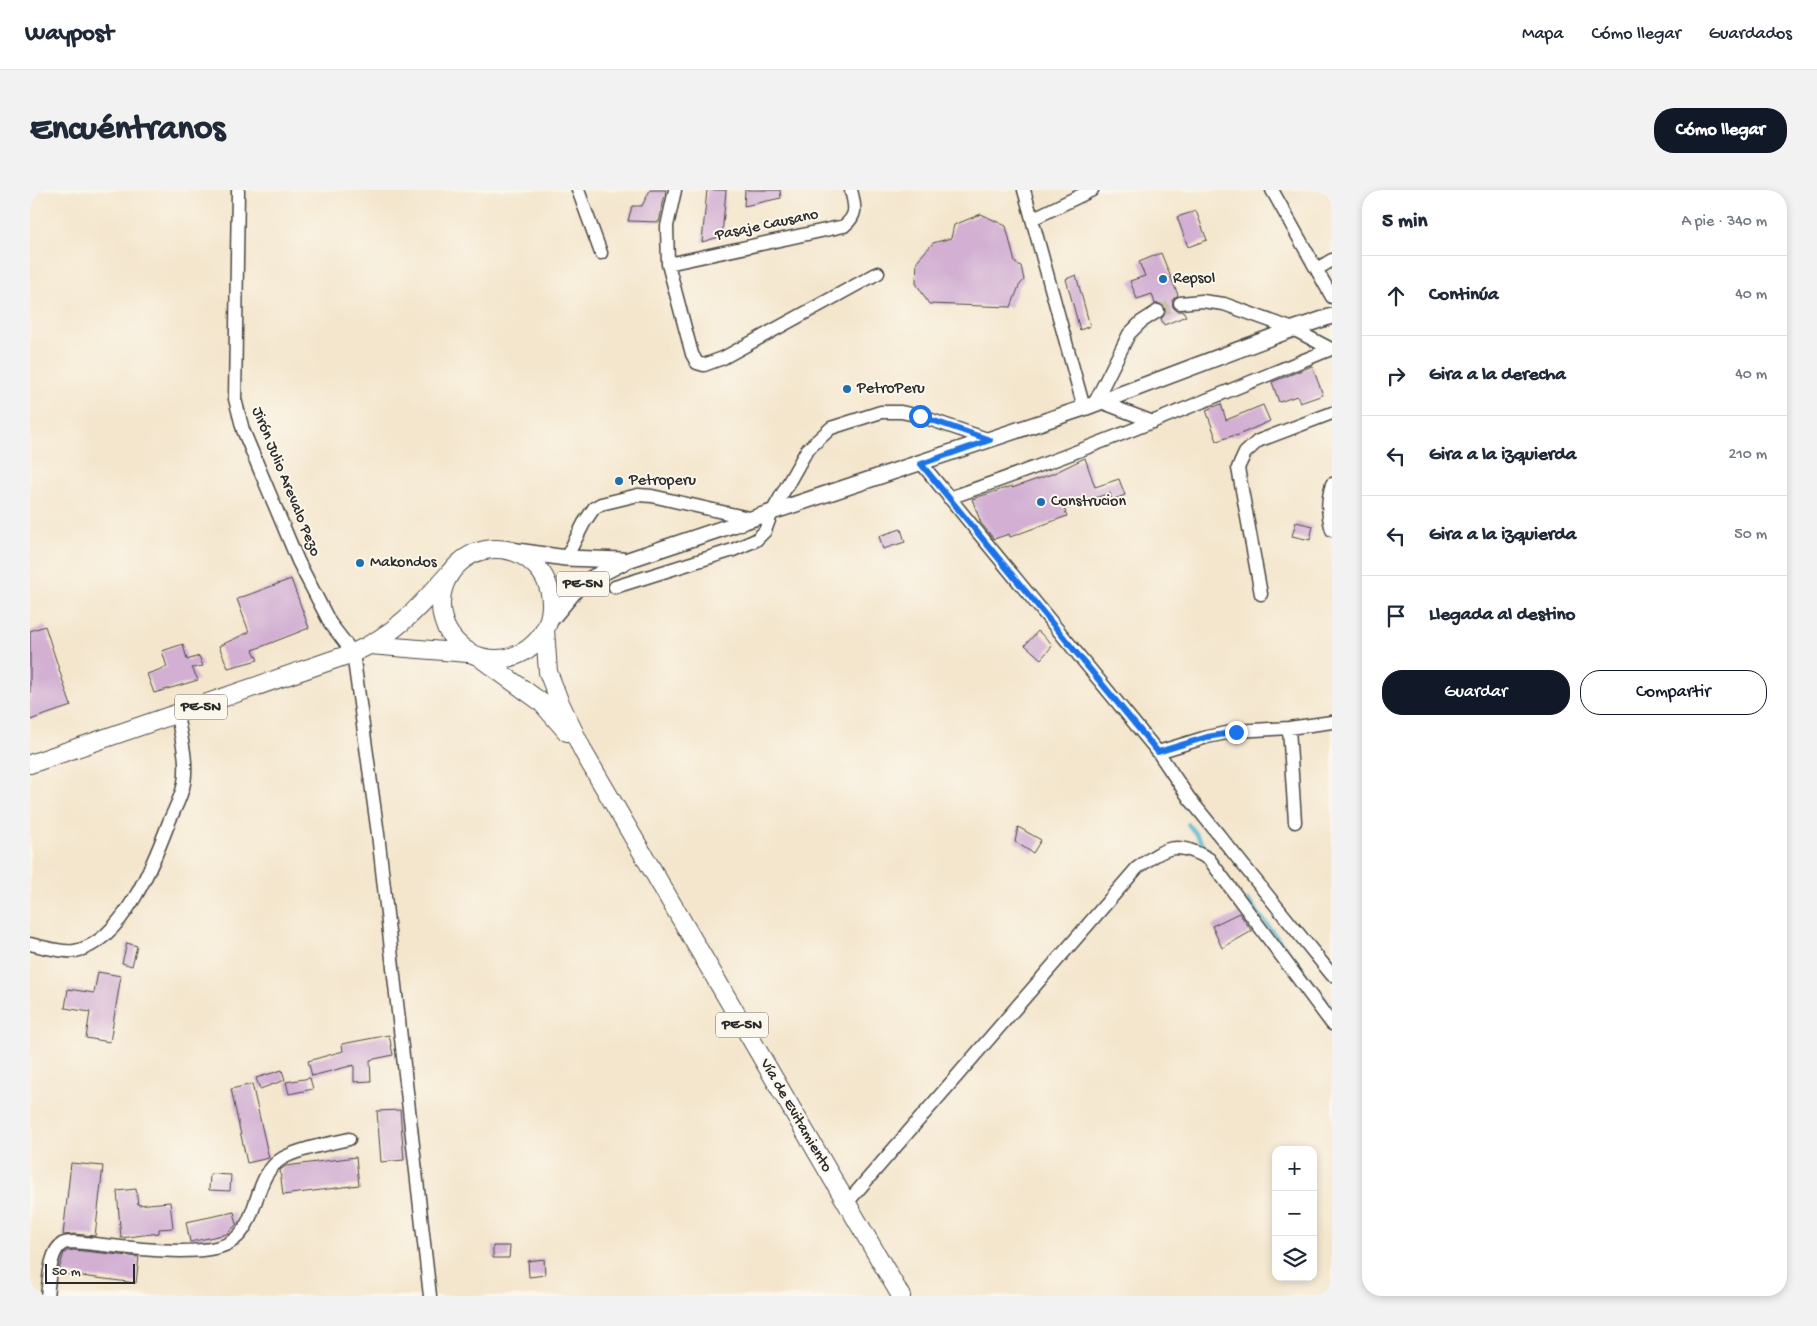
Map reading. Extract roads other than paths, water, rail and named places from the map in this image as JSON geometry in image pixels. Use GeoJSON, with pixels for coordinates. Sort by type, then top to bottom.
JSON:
{"type":"FeatureCollection","features":[{"type":"Feature","properties":{"kind":"highway"},"geometry":{"type":"LineString","coordinates":[[488,549],[503,549],[518,554],[532,562],[543,575],[550,590],[552,607],[547,627],[534,646],[518,656],[499,660],[474,656],[453,641],[443,624],[440,606],[443,587],[452,570],[462,560],[488,549]]}},
{"type":"Feature","properties":{"kind":"highway","name":"PE-5N"},"geometry":{"type":"LineString","coordinates":[[30,764],[353,653],[370,645],[401,624],[424,603],[452,570]]}},
{"type":"Feature","properties":{"kind":"highway","name":"Vía de Evitamiento"},"geometry":{"type":"LineString","coordinates":[[547,627],[548,672],[560,703],[584,753],[901,1296]]}},
{"type":"Feature","properties":{"kind":"highway","name":"PE-5N"},"geometry":{"type":"LineString","coordinates":[[370,645],[474,656]]}},
{"type":"Feature","properties":{"kind":"highway","name":"Vía de Evitamiento"},"geometry":{"type":"LineString","coordinates":[[474,656],[541,702],[584,753]]}},
{"type":"Feature","properties":{"kind":"main road","name":"PE-5N"},"geometry":{"type":"LineString","coordinates":[[547,627],[578,588],[594,577],[628,560],[921,464],[1093,405],[1332,316]]}},
{"type":"Feature","properties":{"kind":"main road","name":"PE-5N"},"geometry":{"type":"LineString","coordinates":[[503,549],[566,558],[628,560]]}},
{"type":"Feature","properties":{"kind":"street","name":"Jirón Julio Arevalo Pezo"},"geometry":{"type":"LineString","coordinates":[[238,190],[235,399],[243,430],[298,561],[330,623],[353,653]]}},
{"type":"Feature","properties":{"kind":"street"},"geometry":{"type":"LineString","coordinates":[[578,190],[601,252]]}},
{"type":"Feature","properties":{"kind":"street"},"geometry":{"type":"LineString","coordinates":[[675,190],[667,226],[668,264],[692,354],[697,363],[704,365],[723,358],[878,274]]}},
{"type":"Feature","properties":{"kind":"street"},"geometry":{"type":"LineString","coordinates":[[1024,190],[1093,405]]}},
{"type":"Feature","properties":{"kind":"street"},"geometry":{"type":"LineString","coordinates":[[1032,219],[1092,190]]}},
{"type":"Feature","properties":{"kind":"street"},"geometry":{"type":"LineString","coordinates":[[1272,190],[1332,297]]}},
{"type":"Feature","properties":{"kind":"street","name":"Pasaje Causano"},"geometry":{"type":"LineString","coordinates":[[668,264],[844,226],[852,220],[855,211],[852,195]]}},
{"type":"Feature","properties":{"kind":"street"},"geometry":{"type":"LineString","coordinates":[[1317,269],[1332,260]]}},
{"type":"Feature","properties":{"kind":"street"},"geometry":{"type":"LineString","coordinates":[[1180,303],[1202,301],[1224,304],[1293,329],[1332,349]]}},
{"type":"Feature","properties":{"kind":"street"},"geometry":{"type":"LineString","coordinates":[[1093,405],[1129,334],[1140,322],[1158,311]]}},
{"type":"Feature","properties":{"kind":"street"},"geometry":{"type":"LineString","coordinates":[[949,498],[1011,477],[1153,422],[1332,349]]}},
{"type":"Feature","properties":{"kind":"street"},"geometry":{"type":"LineString","coordinates":[[1093,405],[1153,422]]}},
{"type":"Feature","properties":{"kind":"street"},"geometry":{"type":"LineString","coordinates":[[615,587],[756,540],[765,531],[772,512],[807,450],[831,428],[881,412],[900,412],[920,416],[990,440]]}},
{"type":"Feature","properties":{"kind":"street"},"geometry":{"type":"LineString","coordinates":[[1261,594],[1238,468],[1245,453],[1258,442],[1332,413]]}},
{"type":"Feature","properties":{"kind":"street"},"geometry":{"type":"LineString","coordinates":[[921,464],[1158,752],[1189,798],[1332,975]]}},
{"type":"Feature","properties":{"kind":"street"},"geometry":{"type":"LineString","coordinates":[[1332,484],[1328,498],[1327,513],[1332,530]]}},
{"type":"Feature","properties":{"kind":"street"},"geometry":{"type":"LineString","coordinates":[[566,558],[594,508],[601,504],[638,494],[753,519]]}},
{"type":"Feature","properties":{"kind":"street"},"geometry":{"type":"LineString","coordinates":[[353,653],[378,834],[430,1296]]}},
{"type":"Feature","properties":{"kind":"street"},"geometry":{"type":"LineString","coordinates":[[30,944],[75,951],[96,942],[112,928],[133,902],[156,856],[184,786],[186,762],[177,715]]}},
{"type":"Feature","properties":{"kind":"street"},"geometry":{"type":"LineString","coordinates":[[1158,752],[1207,737],[1236,732],[1289,728],[1332,722]]}},
{"type":"Feature","properties":{"kind":"street"},"geometry":{"type":"LineString","coordinates":[[1289,728],[1296,822]]}},
{"type":"Feature","properties":{"kind":"street"},"geometry":{"type":"LineString","coordinates":[[846,1204],[1137,868],[1158,853],[1175,848],[1193,850],[1209,859],[1332,1024]]}},
{"type":"Feature","properties":{"kind":"street"},"geometry":{"type":"LineString","coordinates":[[47,1296],[51,1263],[56,1251],[62,1244],[74,1242],[179,1252],[212,1249],[229,1243],[241,1234],[250,1218],[265,1177],[283,1158],[349,1139]]}},
{"type":"Feature","properties":{"kind":"waterway"},"geometry":{"type":"LineString","coordinates":[[1188,824],[1212,856]]}},
{"type":"Feature","properties":{"kind":"waterway"},"geometry":{"type":"LineString","coordinates":[[1248,900],[1332,1008]]}},
{"type":"Feature","properties":{"kind":"tunnel"},"geometry":{"type":"LineString","coordinates":[[1158,311],[1180,303]]}},
{"type":"Feature","properties":{"kind":"place","name":"Repsol"},"geometry":{"type":"Point","coordinates":[1163,279]}},
{"type":"Feature","properties":{"kind":"place","name":"PetroPeru"},"geometry":{"type":"Point","coordinates":[847,389]}},
{"type":"Feature","properties":{"kind":"place","name":"Petroperu"},"geometry":{"type":"Point","coordinates":[619,481]}},
{"type":"Feature","properties":{"kind":"place","name":"Construcion"},"geometry":{"type":"Point","coordinates":[1041,502]}},
{"type":"Feature","properties":{"kind":"place","name":"Makondos"},"geometry":{"type":"Point","coordinates":[360,563]}}]}
